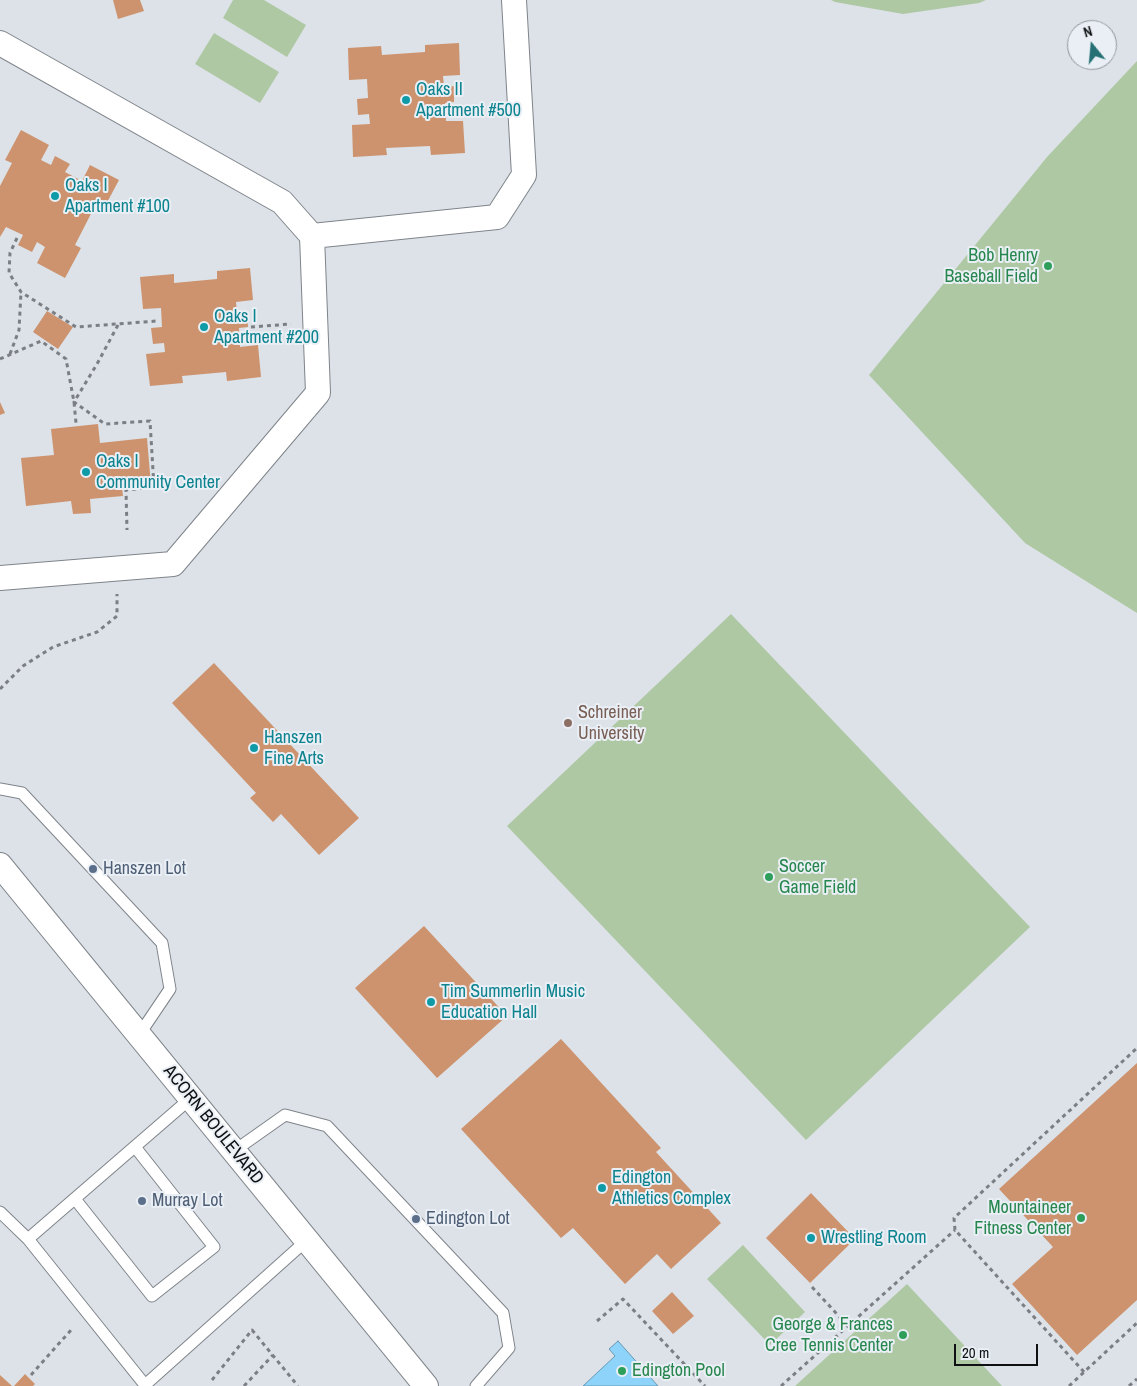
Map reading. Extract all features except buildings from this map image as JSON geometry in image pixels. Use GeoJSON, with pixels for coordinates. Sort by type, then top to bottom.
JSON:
{"type":"FeatureCollection","features":[{"type":"Feature","properties":{"kind":"street"},"geometry":{"type":"LineString","coordinates":[[312,236],[497,217],[524,176],[514,0]]}},
{"type":"Feature","properties":{"kind":"street"},"geometry":{"type":"LineString","coordinates":[[0,43],[282,202],[312,236],[318,393],[173,564],[0,578]]}},
{"type":"Feature","properties":{"kind":"street","name":"ACORN BOULEVARD"},"geometry":{"type":"LineString","coordinates":[[0,864],[426,1386]]}},
{"type":"Feature","properties":{"kind":"lane"},"geometry":{"type":"LineString","coordinates":[[0,789],[22,793],[162,943],[170,989],[139,1035]]}},
{"type":"Feature","properties":{"kind":"lane"},"geometry":{"type":"LineString","coordinates":[[28,1239],[191,1098]]}},
{"type":"Feature","properties":{"kind":"lane"},"geometry":{"type":"LineString","coordinates":[[234,1151],[285,1115],[327,1126],[503,1313],[509,1348],[476,1386]]}},
{"type":"Feature","properties":{"kind":"lane"},"geometry":{"type":"LineString","coordinates":[[75,1199],[152,1296],[214,1247],[135,1147]]}},
{"type":"Feature","properties":{"kind":"lane"},"geometry":{"type":"LineString","coordinates":[[0,1212],[28,1239],[145,1385],[307,1240]]}},
{"type":"Feature","properties":{"kind":"path"},"geometry":{"type":"LineString","coordinates":[[18,238],[10,252],[9,273],[21,292],[76,327],[158,321]]}},
{"type":"Feature","properties":{"kind":"path"},"geometry":{"type":"LineString","coordinates":[[10,355],[19,330],[21,292]]}},
{"type":"Feature","properties":{"kind":"path"},"geometry":{"type":"LineString","coordinates":[[251,327],[315,323]]}},
{"type":"Feature","properties":{"kind":"path"},"geometry":{"type":"LineString","coordinates":[[74,402],[118,325]]}},
{"type":"Feature","properties":{"kind":"path"},"geometry":{"type":"LineString","coordinates":[[0,359],[41,341],[66,359],[76,423]]}},
{"type":"Feature","properties":{"kind":"path"},"geometry":{"type":"LineString","coordinates":[[74,402],[105,424],[150,421],[154,487],[126,490],[127,530]]}},
{"type":"Feature","properties":{"kind":"path"},"geometry":{"type":"LineString","coordinates":[[0,689],[23,666],[53,647],[97,632],[117,616],[116,591]]}},
{"type":"Feature","properties":{"kind":"path"},"geometry":{"type":"LineString","coordinates":[[1084,1372],[955,1230],[954,1218],[1137,1048]]}},
{"type":"Feature","properties":{"kind":"path"},"geometry":{"type":"LineString","coordinates":[[781,1386],[955,1230]]}},
{"type":"Feature","properties":{"kind":"path"},"geometry":{"type":"LineString","coordinates":[[812,1287],[848,1326]]}},
{"type":"Feature","properties":{"kind":"path"},"geometry":{"type":"LineString","coordinates":[[597,1321],[623,1299],[705,1386]]}},
{"type":"Feature","properties":{"kind":"path"},"geometry":{"type":"LineString","coordinates":[[1069,1386],[1137,1323]]}},
{"type":"Feature","properties":{"kind":"path"},"geometry":{"type":"LineString","coordinates":[[31,1375],[71,1330]]}},
{"type":"Feature","properties":{"kind":"path"},"geometry":{"type":"LineString","coordinates":[[212,1380],[252,1330],[298,1386]]}},
{"type":"Feature","properties":{"kind":"path"},"geometry":{"type":"LineString","coordinates":[[244,1386],[273,1355]]}},
{"type":"Feature","properties":{"kind":"path"},"geometry":{"type":"LineString","coordinates":[[1130,1386],[1137,1379]]}},
{"type":"Feature","properties":{"kind":"green space"},"geometry":{"type":"Polygon","coordinates":[[[233,0],[264,0],[306,25],[287,57],[223,18],[233,0]]]}},
{"type":"Feature","properties":{"kind":"green space"},"geometry":{"type":"Polygon","coordinates":[[[831,0],[986,0],[979,3],[903,14],[831,0]]]}},
{"type":"Feature","properties":{"kind":"green space"},"geometry":{"type":"Polygon","coordinates":[[[214,33],[279,72],[260,103],[195,64],[214,33]]]}},
{"type":"Feature","properties":{"kind":"green space","name":"Bob Henry Baseball Field"},"geometry":{"type":"Polygon","coordinates":[[[1137,61],[1137,613],[1025,543],[869,375],[1047,157],[1137,61]]]}},
{"type":"Feature","properties":{"kind":"green space","name":"Soccer Game Field"},"geometry":{"type":"Polygon","coordinates":[[[731,614],[1030,927],[806,1140],[507,826],[731,614]]]}},
{"type":"Feature","properties":{"kind":"green space"},"geometry":{"type":"Polygon","coordinates":[[[743,1245],[805,1312],[770,1345],[707,1279],[743,1245]]]}},
{"type":"Feature","properties":{"kind":"green space","name":"George & Frances Cree Tennis Center"},"geometry":{"type":"Polygon","coordinates":[[[907,1284],[1002,1386],[795,1386],[907,1284]]]}},
{"type":"Feature","properties":{"kind":"water","name":"Edington Pool"},"geometry":{"type":"Polygon","coordinates":[[[618,1341],[658,1386],[583,1386],[615,1356],[609,1349],[618,1341]]]}},
{"type":"Feature","properties":{"kind":"place","name":"Oaks II Apartment #500"},"geometry":{"type":"Point","coordinates":[406,100]}},
{"type":"Feature","properties":{"kind":"place","name":"Oaks I Apartment #100"},"geometry":{"type":"Point","coordinates":[55,196]}},
{"type":"Feature","properties":{"kind":"place","name":"Bob Henry Baseball Field"},"geometry":{"type":"Point","coordinates":[1048,266]}},
{"type":"Feature","properties":{"kind":"place","name":"Oaks I Apartment #200"},"geometry":{"type":"Point","coordinates":[204,327]}},
{"type":"Feature","properties":{"kind":"place","name":"Oaks I Community Center"},"geometry":{"type":"Point","coordinates":[86,472]}},
{"type":"Feature","properties":{"kind":"place","name":"Schreiner University"},"geometry":{"type":"Point","coordinates":[568,723]}},
{"type":"Feature","properties":{"kind":"place","name":"Hanszen Fine Arts"},"geometry":{"type":"Point","coordinates":[254,748]}},
{"type":"Feature","properties":{"kind":"place","name":"Hanszen Lot"},"geometry":{"type":"Point","coordinates":[93,869]}},
{"type":"Feature","properties":{"kind":"place","name":"Soccer Game Field"},"geometry":{"type":"Point","coordinates":[769,877]}},
{"type":"Feature","properties":{"kind":"place","name":"Tim Summerlin Music Education Hall"},"geometry":{"type":"Point","coordinates":[431,1002]}},
{"type":"Feature","properties":{"kind":"place","name":"Edington Athletics Complex"},"geometry":{"type":"Point","coordinates":[602,1188]}},
{"type":"Feature","properties":{"kind":"place","name":"Murray Lot"},"geometry":{"type":"Point","coordinates":[142,1201]}},
{"type":"Feature","properties":{"kind":"place","name":"Mountaineer Fitness Center"},"geometry":{"type":"Point","coordinates":[1081,1218]}},
{"type":"Feature","properties":{"kind":"place","name":"Edington Lot"},"geometry":{"type":"Point","coordinates":[416,1219]}},
{"type":"Feature","properties":{"kind":"place","name":"Wrestling Room"},"geometry":{"type":"Point","coordinates":[811,1238]}},
{"type":"Feature","properties":{"kind":"place","name":"George & Frances Cree Tennis Center"},"geometry":{"type":"Point","coordinates":[903,1335]}},
{"type":"Feature","properties":{"kind":"place","name":"Edington Pool"},"geometry":{"type":"Point","coordinates":[622,1371]}}]}
